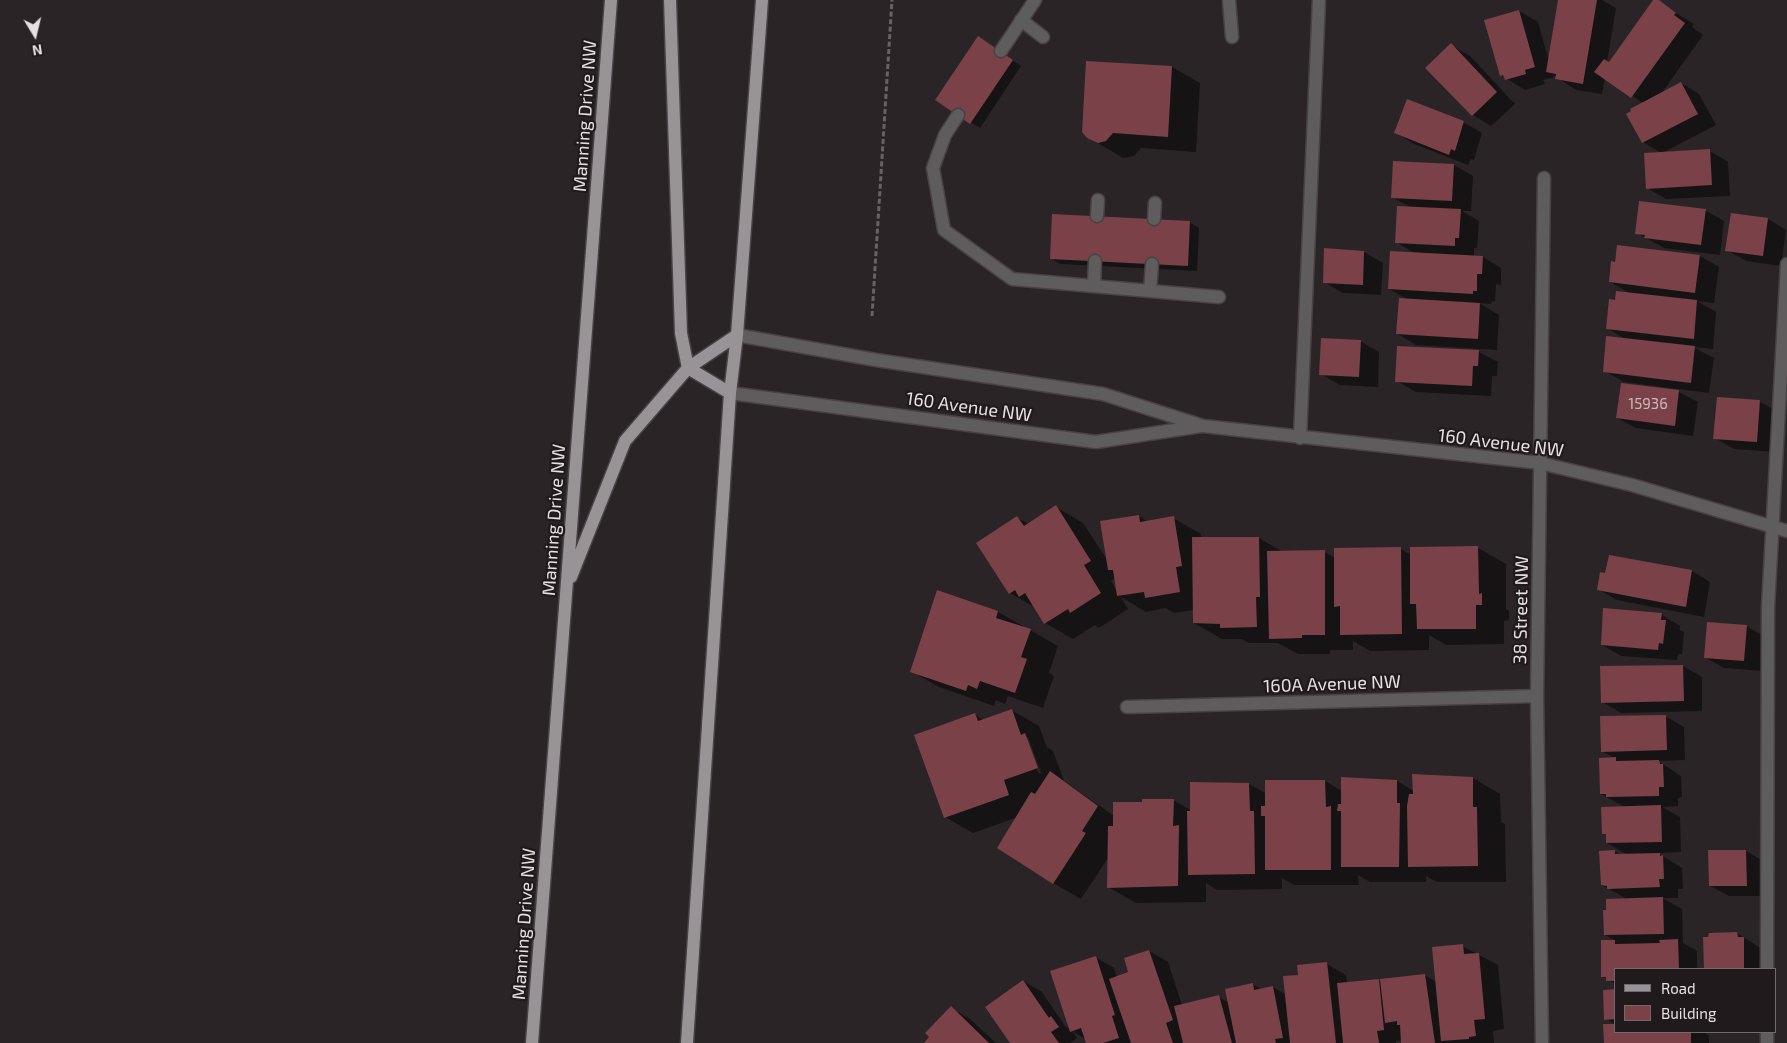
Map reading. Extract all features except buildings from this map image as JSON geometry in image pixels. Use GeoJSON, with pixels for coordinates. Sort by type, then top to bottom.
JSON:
{"type":"FeatureCollection","features":[{"type":"Feature","properties":{"kind":"main road","name":"Manning Drive NW"},"geometry":{"type":"LineString","coordinates":[[532,1043],[611,0]]}},
{"type":"Feature","properties":{"kind":"main road"},"geometry":{"type":"LineString","coordinates":[[670,0],[681,333],[688,368],[730,393]]}},
{"type":"Feature","properties":{"kind":"main road"},"geometry":{"type":"LineString","coordinates":[[687,1043],[730,393],[737,335],[762,0]]}},
{"type":"Feature","properties":{"kind":"main road"},"geometry":{"type":"LineString","coordinates":[[566,589],[625,441],[688,368],[737,335]]}},
{"type":"Feature","properties":{"kind":"street"},"geometry":{"type":"LineString","coordinates":[[1001,51],[1035,0]]}},
{"type":"Feature","properties":{"kind":"street"},"geometry":{"type":"LineString","coordinates":[[1230,0],[1232,37]]}},
{"type":"Feature","properties":{"kind":"street"},"geometry":{"type":"LineString","coordinates":[[1300,438],[1319,0]]}},
{"type":"Feature","properties":{"kind":"street"},"geometry":{"type":"LineString","coordinates":[[1022,20],[1043,37]]}},
{"type":"Feature","properties":{"kind":"street"},"geometry":{"type":"LineString","coordinates":[[958,115],[945,134],[932,168],[944,230],[1012,279],[1219,297]]}},
{"type":"Feature","properties":{"kind":"street","name":"38 Street NW"},"geometry":{"type":"LineString","coordinates":[[1542,1043],[1537,696],[1544,178]]}},
{"type":"Feature","properties":{"kind":"street"},"geometry":{"type":"LineString","coordinates":[[1097,216],[1098,200]]}},
{"type":"Feature","properties":{"kind":"street"},"geometry":{"type":"LineString","coordinates":[[1154,219],[1155,203]]}},
{"type":"Feature","properties":{"kind":"street"},"geometry":{"type":"LineString","coordinates":[[1094,286],[1095,261]]}},
{"type":"Feature","properties":{"kind":"street"},"geometry":{"type":"LineString","coordinates":[[1150,291],[1152,264]]}},
{"type":"Feature","properties":{"kind":"street"},"geometry":{"type":"LineString","coordinates":[[1767,968],[1768,607],[1787,264]]}},
{"type":"Feature","properties":{"kind":"street","name":"160 Avenue NW"},"geometry":{"type":"LineString","coordinates":[[737,335],[876,360],[1103,394],[1203,426],[1540,463],[1632,485],[1787,530]]}},
{"type":"Feature","properties":{"kind":"street","name":"160 Avenue NW"},"geometry":{"type":"LineString","coordinates":[[730,393],[1096,442],[1203,426]]}},
{"type":"Feature","properties":{"kind":"street","name":"160A Avenue NW"},"geometry":{"type":"LineString","coordinates":[[1127,707],[1537,696]]}},
{"type":"Feature","properties":{"kind":"path"},"geometry":{"type":"LineString","coordinates":[[872,316],[892,0]]}}]}
